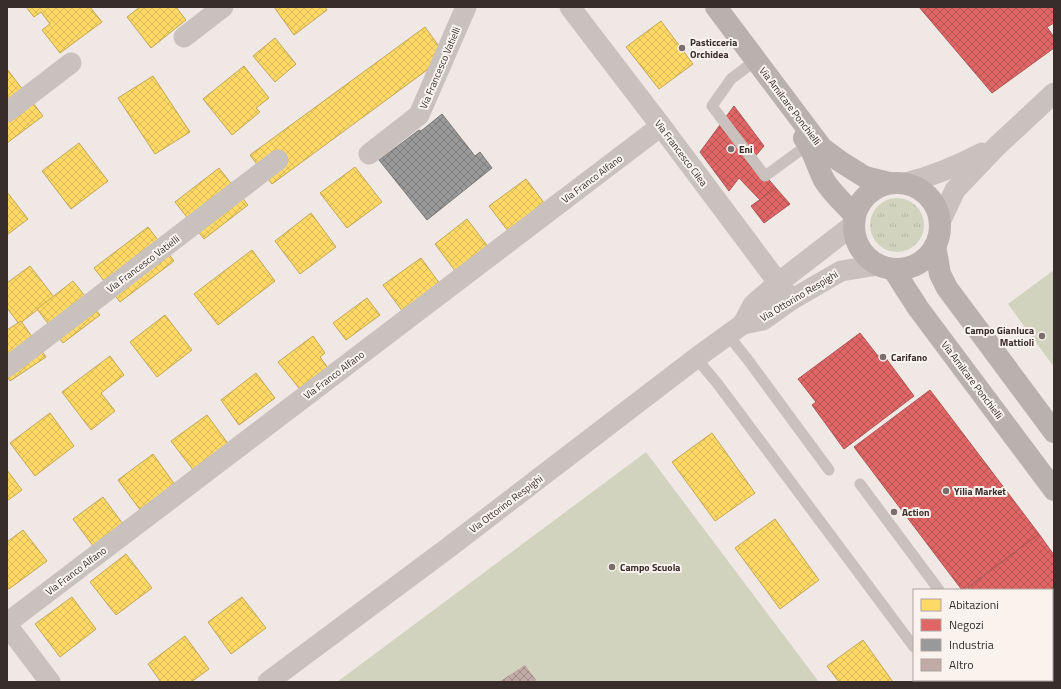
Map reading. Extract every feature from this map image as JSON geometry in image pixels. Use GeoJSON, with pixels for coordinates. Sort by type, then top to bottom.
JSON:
{"type":"FeatureCollection","features":[{"type":"Feature","properties":{"kind":"main road","name":"Via Amilcare Ponchielli"},"geometry":{"type":"LineString","coordinates":[[716,7],[756,60],[822,148],[865,177],[919,188],[929,197],[937,208],[940,222],[940,234],[935,246],[928,256],[918,264],[906,268],[886,267],[868,258],[860,248],[855,237],[854,220],[824,180],[809,144],[790,121],[756,60]]}},
{"type":"Feature","properties":{"kind":"main road"},"geometry":{"type":"LineString","coordinates":[[854,220],[859,204],[867,194],[877,187],[898,183]]}},
{"type":"Feature","properties":{"kind":"main road","name":"Via Amilcare Ponchielli"},"geometry":{"type":"LineString","coordinates":[[935,246],[940,274],[947,288],[1054,432]]}},
{"type":"Feature","properties":{"kind":"main road","name":"Via Amilcare Ponchielli"},"geometry":{"type":"LineString","coordinates":[[886,267],[1054,490]]}},
{"type":"Feature","properties":{"kind":"street"},"geometry":{"type":"LineString","coordinates":[[184,37],[223,7]]}},
{"type":"Feature","properties":{"kind":"street","name":"Via Francesco Vatielli"},"geometry":{"type":"LineString","coordinates":[[369,154],[419,115],[466,7]]}},
{"type":"Feature","properties":{"kind":"street","name":"Via Francesco Cilea"},"geometry":{"type":"LineString","coordinates":[[570,7],[662,126],[791,300]]}},
{"type":"Feature","properties":{"kind":"street"},"geometry":{"type":"LineString","coordinates":[[7,112],[71,63]]}},
{"type":"Feature","properties":{"kind":"street"},"geometry":{"type":"LineString","coordinates":[[940,222],[955,190],[997,146],[1054,93]]}},
{"type":"Feature","properties":{"kind":"street","name":"Via Franco Alfano"},"geometry":{"type":"LineString","coordinates":[[7,624],[662,126]]}},
{"type":"Feature","properties":{"kind":"street"},"geometry":{"type":"LineString","coordinates":[[898,183],[939,174],[997,146]]}},
{"type":"Feature","properties":{"kind":"street","name":"Via Francesco Vatielli"},"geometry":{"type":"LineString","coordinates":[[7,367],[278,160]]}},
{"type":"Feature","properties":{"kind":"street","name":"Via Ottorino Respighi"},"geometry":{"type":"LineString","coordinates":[[736,329],[753,305],[854,220]]}},
{"type":"Feature","properties":{"kind":"street","name":"Via Ottorino Respighi"},"geometry":{"type":"LineString","coordinates":[[268,682],[736,329],[763,320],[791,300],[841,271],[886,267]]}},
{"type":"Feature","properties":{"kind":"street"},"geometry":{"type":"LineString","coordinates":[[7,624],[50,682]]}},
{"type":"Feature","properties":{"kind":"lane"},"geometry":{"type":"LineString","coordinates":[[756,60],[731,79],[712,106],[765,176],[809,144]]}},
{"type":"Feature","properties":{"kind":"lane"},"geometry":{"type":"LineString","coordinates":[[736,329],[748,360],[829,470]]}},
{"type":"Feature","properties":{"kind":"lane"},"geometry":{"type":"LineString","coordinates":[[696,358],[717,383],[913,646]]}},
{"type":"Feature","properties":{"kind":"lane"},"geometry":{"type":"LineString","coordinates":[[860,484],[938,589]]}},
{"type":"Feature","properties":{"kind":"green space"},"geometry":{"type":"Polygon","coordinates":[[[892,198],[902,198],[912,202],[920,210],[924,220],[924,230],[920,240],[912,248],[902,252],[892,252],[882,248],[874,240],[870,230],[870,220],[874,210],[882,202],[892,198]]]}},
{"type":"Feature","properties":{"kind":"green space","name":"Campo Gianluca Mattioli"},"geometry":{"type":"Polygon","coordinates":[[[1054,270],[1054,367],[1008,304],[1054,270]]]}},
{"type":"Feature","properties":{"kind":"green space","name":"Campo Scuola"},"geometry":{"type":"Polygon","coordinates":[[[646,452],[819,682],[337,682],[646,452]]]}},
{"type":"Feature","properties":{"kind":"building: Abitazioni"},"geometry":{"type":"Polygon","coordinates":[[[26,7],[90,7],[102,22],[60,53],[42,30],[50,24],[41,12],[34,17],[26,7]]]}},
{"type":"Feature","properties":{"kind":"building: Abitazioni"},"geometry":{"type":"Polygon","coordinates":[[[140,7],[176,7],[186,20],[151,48],[127,17],[140,7]]]}},
{"type":"Feature","properties":{"kind":"building: Abitazioni"},"geometry":{"type":"Polygon","coordinates":[[[274,7],[325,7],[327,10],[294,35],[274,7]]]}},
{"type":"Feature","properties":{"kind":"building: Abitazioni"},"geometry":{"type":"Polygon","coordinates":[[[661,21],[693,64],[659,89],[626,47],[661,21]]]}},
{"type":"Feature","properties":{"kind":"building: Abitazioni"},"geometry":{"type":"Polygon","coordinates":[[[425,27],[446,56],[272,184],[250,155],[425,27]]]}},
{"type":"Feature","properties":{"kind":"building: Abitazioni"},"geometry":{"type":"Polygon","coordinates":[[[275,38],[296,64],[275,82],[253,56],[275,38]]]}},
{"type":"Feature","properties":{"kind":"building: Abitazioni"},"geometry":{"type":"Polygon","coordinates":[[[244,66],[269,98],[256,108],[260,112],[232,135],[203,99],[244,66]]]}},
{"type":"Feature","properties":{"kind":"building: Abitazioni"},"geometry":{"type":"Polygon","coordinates":[[[7,69],[43,116],[7,143],[7,69]]]}},
{"type":"Feature","properties":{"kind":"building: Abitazioni"},"geometry":{"type":"Polygon","coordinates":[[[153,76],[190,132],[155,154],[118,98],[153,76]]]}},
{"type":"Feature","properties":{"kind":"building: Abitazioni"},"geometry":{"type":"Polygon","coordinates":[[[79,143],[108,181],[71,209],[42,171],[79,143]]]}},
{"type":"Feature","properties":{"kind":"building: Abitazioni"},"geometry":{"type":"Polygon","coordinates":[[[355,167],[382,202],[347,228],[320,193],[355,167]]]}},
{"type":"Feature","properties":{"kind":"building: Abitazioni"},"geometry":{"type":"Polygon","coordinates":[[[219,168],[248,205],[204,239],[175,202],[219,168]]]}},
{"type":"Feature","properties":{"kind":"building: Abitazioni"},"geometry":{"type":"Polygon","coordinates":[[[526,179],[551,212],[514,239],[489,206],[526,179]]]}},
{"type":"Feature","properties":{"kind":"building: Abitazioni"},"geometry":{"type":"Polygon","coordinates":[[[7,192],[28,219],[7,235],[7,192]]]}},
{"type":"Feature","properties":{"kind":"building: Abitazioni"},"geometry":{"type":"Polygon","coordinates":[[[311,213],[336,247],[300,274],[275,241],[311,213]]]}},
{"type":"Feature","properties":{"kind":"building: Abitazioni"},"geometry":{"type":"Polygon","coordinates":[[[467,219],[492,252],[459,276],[435,244],[467,219]]]}},
{"type":"Feature","properties":{"kind":"building: Abitazioni"},"geometry":{"type":"Polygon","coordinates":[[[148,227],[174,261],[120,302],[94,268],[148,227]]]}},
{"type":"Feature","properties":{"kind":"building: Abitazioni"},"geometry":{"type":"Polygon","coordinates":[[[252,250],[275,281],[218,325],[194,294],[252,250]]]}},
{"type":"Feature","properties":{"kind":"building: Abitazioni"},"geometry":{"type":"Polygon","coordinates":[[[421,258],[443,288],[406,316],[383,285],[421,258]]]}},
{"type":"Feature","properties":{"kind":"building: Abitazioni"},"geometry":{"type":"Polygon","coordinates":[[[30,266],[54,297],[19,324],[7,308],[7,283],[30,266]]]}},
{"type":"Feature","properties":{"kind":"building: Abitazioni"},"geometry":{"type":"Polygon","coordinates":[[[73,281],[100,315],[63,343],[37,309],[73,281]]]}},
{"type":"Feature","properties":{"kind":"building: Abitazioni"},"geometry":{"type":"Polygon","coordinates":[[[367,298],[380,315],[346,340],[333,323],[367,298]]]}},
{"type":"Feature","properties":{"kind":"building: Abitazioni"},"geometry":{"type":"Polygon","coordinates":[[[165,315],[192,350],[157,377],[130,342],[165,315]]]}},
{"type":"Feature","properties":{"kind":"building: Abitazioni"},"geometry":{"type":"Polygon","coordinates":[[[21,321],[46,357],[10,381],[7,376],[7,330],[21,321]]]}},
{"type":"Feature","properties":{"kind":"building: Abitazioni"},"geometry":{"type":"Polygon","coordinates":[[[313,336],[325,353],[320,357],[331,372],[303,393],[278,362],[313,336]]]}},
{"type":"Feature","properties":{"kind":"building: Abitazioni"},"geometry":{"type":"Polygon","coordinates":[[[110,356],[124,375],[101,393],[115,411],[91,430],[62,392],[110,356]]]}},
{"type":"Feature","properties":{"kind":"building: Abitazioni"},"geometry":{"type":"Polygon","coordinates":[[[256,373],[275,398],[239,425],[221,400],[256,373]]]}},
{"type":"Feature","properties":{"kind":"building: Abitazioni"},"geometry":{"type":"Polygon","coordinates":[[[50,413],[74,446],[35,476],[10,443],[50,413]]]}},
{"type":"Feature","properties":{"kind":"building: Abitazioni"},"geometry":{"type":"Polygon","coordinates":[[[207,415],[232,449],[197,475],[171,441],[207,415]]]}},
{"type":"Feature","properties":{"kind":"building: Abitazioni"},"geometry":{"type":"Polygon","coordinates":[[[712,433],[755,493],[715,521],[672,462],[712,433]]]}},
{"type":"Feature","properties":{"kind":"building: Abitazioni"},"geometry":{"type":"Polygon","coordinates":[[[153,454],[178,489],[144,515],[118,480],[153,454]]]}},
{"type":"Feature","properties":{"kind":"building: Abitazioni"},"geometry":{"type":"Polygon","coordinates":[[[7,470],[22,490],[7,501],[7,470]]]}},
{"type":"Feature","properties":{"kind":"building: Abitazioni"},"geometry":{"type":"Polygon","coordinates":[[[103,497],[126,528],[96,550],[73,519],[103,497]]]}},
{"type":"Feature","properties":{"kind":"building: Abitazioni"},"geometry":{"type":"Polygon","coordinates":[[[775,519],[819,580],[780,609],[735,548],[775,519]]]}},
{"type":"Feature","properties":{"kind":"building: Abitazioni"},"geometry":{"type":"Polygon","coordinates":[[[23,530],[47,561],[9,589],[7,586],[7,542],[23,530]]]}},
{"type":"Feature","properties":{"kind":"building: Abitazioni"},"geometry":{"type":"Polygon","coordinates":[[[126,554],[152,588],[116,615],[90,582],[126,554]]]}},
{"type":"Feature","properties":{"kind":"building: Abitazioni"},"geometry":{"type":"Polygon","coordinates":[[[72,597],[96,629],[60,657],[35,624],[72,597]]]}},
{"type":"Feature","properties":{"kind":"building: Abitazioni"},"geometry":{"type":"Polygon","coordinates":[[[242,597],[266,628],[231,654],[208,622],[242,597]]]}},
{"type":"Feature","properties":{"kind":"building: Abitazioni"},"geometry":{"type":"Polygon","coordinates":[[[185,636],[209,669],[191,682],[161,682],[148,664],[185,636]]]}},
{"type":"Feature","properties":{"kind":"building: Abitazioni"},"geometry":{"type":"Polygon","coordinates":[[[863,640],[893,682],[839,682],[827,666],[863,640]]]}},
{"type":"Feature","properties":{"kind":"building: Negozi"},"geometry":{"type":"Polygon","coordinates":[[[919,7],[1054,7],[1054,23],[1047,27],[1054,37],[1054,48],[992,93],[919,7]]]}},
{"type":"Feature","properties":{"kind":"building: Negozi"},"geometry":{"type":"Polygon","coordinates":[[[734,106],[764,146],[752,160],[776,188],[760,200],[739,178],[729,191],[700,152],[734,106]]]}},
{"type":"Feature","properties":{"kind":"building: Negozi"},"geometry":{"type":"Polygon","coordinates":[[[776,188],[790,204],[764,223],[751,206],[776,188]]]}},
{"type":"Feature","properties":{"kind":"building: Negozi"},"geometry":{"type":"Polygon","coordinates":[[[860,333],[878,356],[882,353],[914,396],[844,449],[812,405],[816,402],[798,379],[860,333]]]}},
{"type":"Feature","properties":{"kind":"building: Negozi","name":"Yilia Market"},"geometry":{"type":"Polygon","coordinates":[[[930,390],[1039,534],[965,589],[961,589],[854,447],[930,390]]]}},
{"type":"Feature","properties":{"kind":"building: Negozi"},"geometry":{"type":"Polygon","coordinates":[[[1039,534],[1054,555],[1054,682],[1038,681],[1053,681],[1053,589],[968,588],[1039,534]]]}},
{"type":"Feature","properties":{"kind":"building: Industria"},"geometry":{"type":"Polygon","coordinates":[[[442,114],[475,156],[480,152],[492,168],[427,220],[379,160],[419,130],[421,131],[442,114]]]}},
{"type":"Feature","properties":{"kind":"building: Altro"},"geometry":{"type":"Polygon","coordinates":[[[525,665],[536,680],[533,682],[499,682],[525,665]]]}},
{"type":"Feature","properties":{"kind":"place","name":"Pasticceria Orchidea"},"geometry":{"type":"Point","coordinates":[682,48]}},
{"type":"Feature","properties":{"kind":"place","name":"Eni"},"geometry":{"type":"Point","coordinates":[731,149]}},
{"type":"Feature","properties":{"kind":"place","name":"Campo Gianluca Mattioli"},"geometry":{"type":"Point","coordinates":[1042,336]}},
{"type":"Feature","properties":{"kind":"place","name":"Carifano"},"geometry":{"type":"Point","coordinates":[883,357]}},
{"type":"Feature","properties":{"kind":"place","name":"Yilia Market"},"geometry":{"type":"Point","coordinates":[946,491]}},
{"type":"Feature","properties":{"kind":"place","name":"Action"},"geometry":{"type":"Point","coordinates":[894,512]}},
{"type":"Feature","properties":{"kind":"place","name":"Campo Scuola"},"geometry":{"type":"Point","coordinates":[612,567]}}]}
